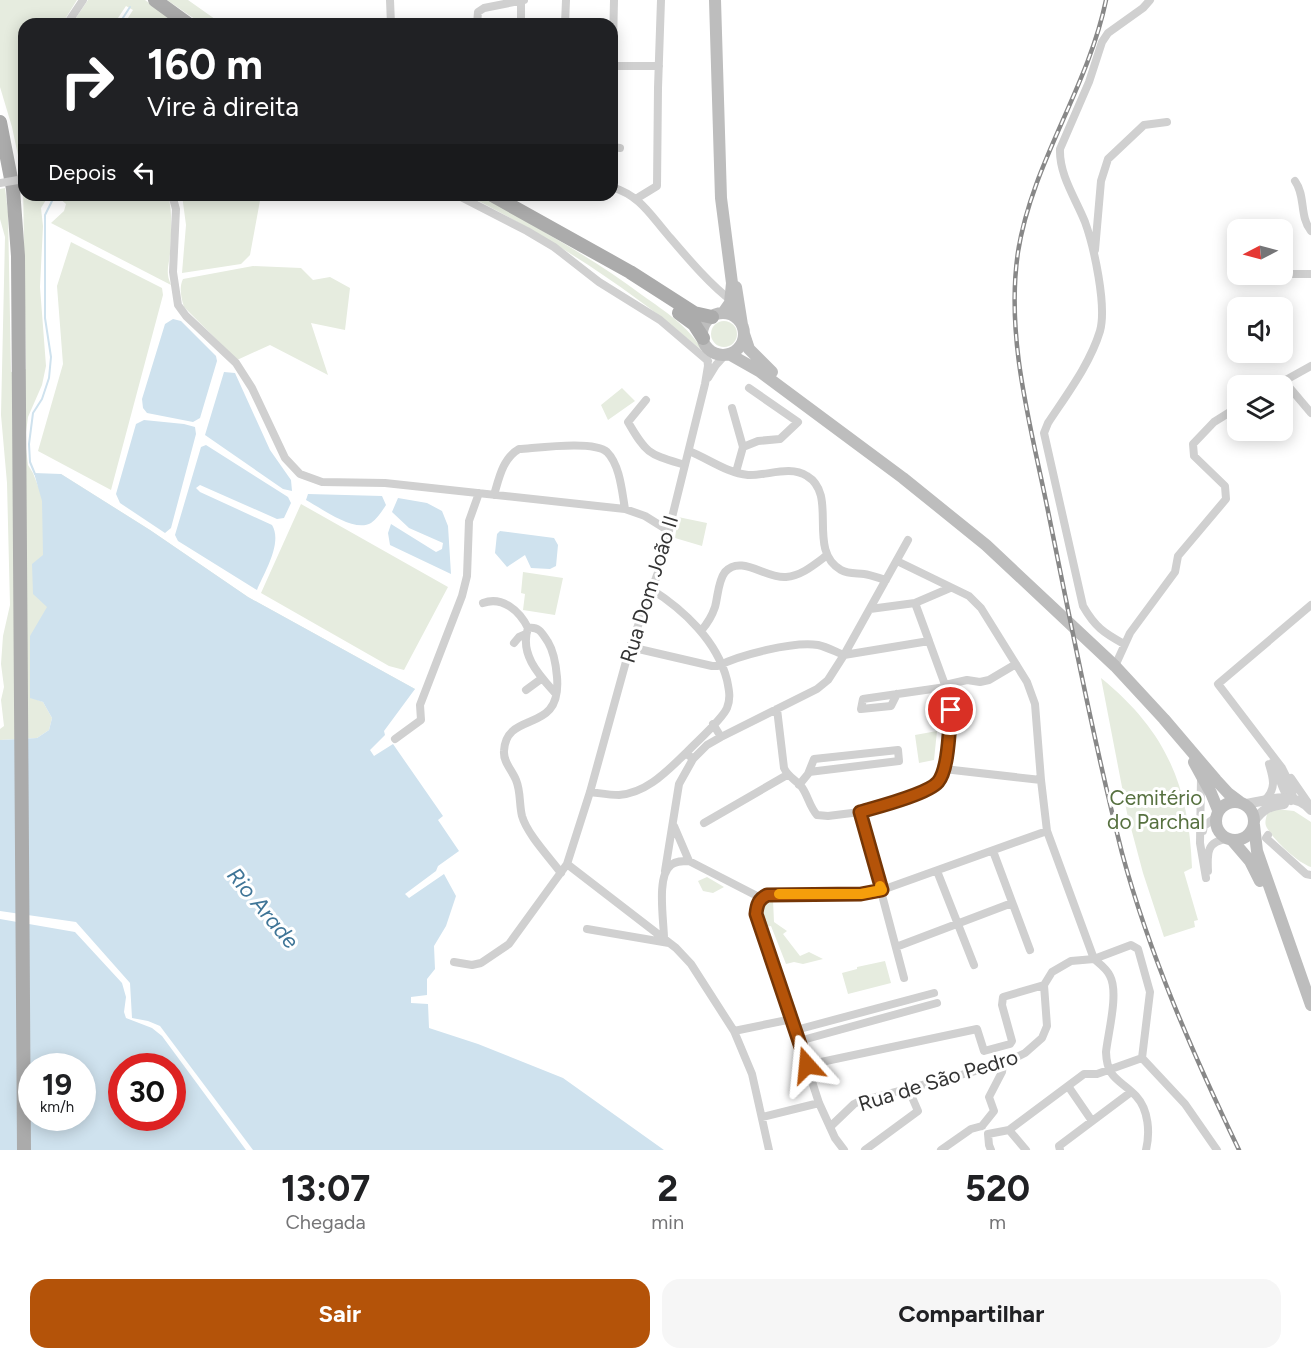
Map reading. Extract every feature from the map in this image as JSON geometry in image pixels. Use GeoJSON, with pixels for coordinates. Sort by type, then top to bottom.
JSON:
{"type":"FeatureCollection","features":[{"type":"Feature","properties":{"kind":"main road"},"geometry":{"type":"LineString","coordinates":[[155,0],[180,18]]}},
{"type":"Feature","properties":{"kind":"main road"},"geometry":{"type":"LineString","coordinates":[[715,0],[721,198],[734,301],[749,349],[756,358],[839,430]]}},
{"type":"Feature","properties":{"kind":"main road"},"geometry":{"type":"LineString","coordinates":[[0,122],[8,158],[16,217],[24,1150]]}},
{"type":"Feature","properties":{"kind":"main road"},"geometry":{"type":"LineString","coordinates":[[503,201],[630,272],[694,313],[734,317],[743,330],[740,347],[727,354]]}},
{"type":"Feature","properties":{"kind":"main road"},"geometry":{"type":"LineString","coordinates":[[584,247],[689,320],[716,354],[727,354],[759,371],[903,478],[986,545],[1116,666],[1222,787],[1252,812],[1257,851],[1311,1005]]}},
{"type":"Feature","properties":{"kind":"main road"},"geometry":{"type":"LineString","coordinates":[[705,342],[704,326],[734,301],[735,279],[729,257]]}},
{"type":"Feature","properties":{"kind":"main road"},"geometry":{"type":"LineString","coordinates":[[1178,735],[1211,793],[1217,813],[1218,830],[1230,839],[1250,861],[1284,927]]}},
{"type":"Feature","properties":{"kind":"main road"},"geometry":{"type":"LineString","coordinates":[[1217,813],[1229,802],[1243,803]]}},
{"type":"Feature","properties":{"kind":"main road"},"geometry":{"type":"LineString","coordinates":[[1230,839],[1241,839],[1247,836],[1254,823]]}},
{"type":"Feature","properties":{"kind":"street"},"geometry":{"type":"LineString","coordinates":[[71,18],[83,0]]}},
{"type":"Feature","properties":{"kind":"street"},"geometry":{"type":"LineString","coordinates":[[390,0],[391,18]]}},
{"type":"Feature","properties":{"kind":"street"},"geometry":{"type":"LineString","coordinates":[[565,18],[566,0]]}},
{"type":"Feature","properties":{"kind":"street"},"geometry":{"type":"LineString","coordinates":[[614,0],[614,18]]}},
{"type":"Feature","properties":{"kind":"street"},"geometry":{"type":"LineString","coordinates":[[640,200],[657,186],[661,0]]}},
{"type":"Feature","properties":{"kind":"street"},"geometry":{"type":"LineString","coordinates":[[1124,644],[1097,627],[1083,606],[1044,433],[1087,360],[1100,329],[1101,295],[1095,257],[1059,161],[1060,149],[1089,81],[1102,42],[1108,33],[1143,8],[1150,0]]}},
{"type":"Feature","properties":{"kind":"street"},"geometry":{"type":"LineString","coordinates":[[478,18],[478,12],[484,8],[523,1],[522,18]]}},
{"type":"Feature","properties":{"kind":"street"},"geometry":{"type":"LineString","coordinates":[[618,66],[659,66]]}},
{"type":"Feature","properties":{"kind":"street"},"geometry":{"type":"LineString","coordinates":[[1095,257],[1101,181],[1108,159],[1144,125],[1167,122]]}},
{"type":"Feature","properties":{"kind":"street"},"geometry":{"type":"LineString","coordinates":[[0,183],[18,180]]}},
{"type":"Feature","properties":{"kind":"street"},"geometry":{"type":"LineString","coordinates":[[1295,181],[1300,188],[1306,224],[1311,231]]}},
{"type":"Feature","properties":{"kind":"street"},"geometry":{"type":"LineString","coordinates":[[618,189],[640,200],[680,249],[734,301]]}},
{"type":"Feature","properties":{"kind":"street"},"geometry":{"type":"LineString","coordinates":[[174,201],[176,209],[173,272],[178,305],[186,316],[236,363],[252,388],[285,458],[300,474],[322,482],[385,483],[625,509],[645,516],[669,531]]}},
{"type":"Feature","properties":{"kind":"street"},"geometry":{"type":"LineString","coordinates":[[469,201],[554,247],[599,282],[660,320],[708,361]]}},
{"type":"Feature","properties":{"kind":"street"},"geometry":{"type":"LineString","coordinates":[[1293,274],[1311,274]]}},
{"type":"Feature","properties":{"kind":"street"},"geometry":{"type":"LineString","coordinates":[[705,342],[708,361],[705,384]]}},
{"type":"Feature","properties":{"kind":"street"},"geometry":{"type":"LineString","coordinates":[[705,384],[716,365],[727,354]]}},
{"type":"Feature","properties":{"kind":"street"},"geometry":{"type":"LineString","coordinates":[[1293,376],[1311,366]]}},
{"type":"Feature","properties":{"kind":"street","name":"Rua Dom João II"},"geometry":{"type":"LineString","coordinates":[[454,962],[472,965],[481,963],[509,944],[567,864],[590,792],[630,647],[659,570],[705,384]]}},
{"type":"Feature","properties":{"kind":"street"},"geometry":{"type":"LineString","coordinates":[[743,447],[758,441],[780,439],[798,422],[749,388]]}},
{"type":"Feature","properties":{"kind":"street"},"geometry":{"type":"LineString","coordinates":[[1293,392],[1311,413]]}},
{"type":"Feature","properties":{"kind":"street"},"geometry":{"type":"LineString","coordinates":[[646,400],[628,422],[643,447],[655,455],[685,465]]}},
{"type":"Feature","properties":{"kind":"street"},"geometry":{"type":"LineString","coordinates":[[732,408],[743,447],[736,472]]}},
{"type":"Feature","properties":{"kind":"street"},"geometry":{"type":"LineString","coordinates":[[1116,666],[1130,633],[1175,572],[1178,556],[1226,499],[1225,486],[1194,456],[1194,444],[1214,423],[1227,414]]}},
{"type":"Feature","properties":{"kind":"street"},"geometry":{"type":"LineString","coordinates":[[494,495],[501,471],[511,454],[519,449],[595,446],[607,452],[619,473],[625,509]]}},
{"type":"Feature","properties":{"kind":"street"},"geometry":{"type":"LineString","coordinates":[[688,451],[729,471],[750,475],[796,472],[808,476],[820,495],[826,556],[841,570],[886,580]]}},
{"type":"Feature","properties":{"kind":"street"},"geometry":{"type":"LineString","coordinates":[[395,739],[421,720],[420,705],[462,596],[467,576],[469,521],[478,493]]}},
{"type":"Feature","properties":{"kind":"street"},"geometry":{"type":"LineString","coordinates":[[590,792],[619,795],[634,792],[657,780],[721,737],[817,689],[828,680],[844,655],[908,540]]}},
{"type":"Feature","properties":{"kind":"street"},"geometry":{"type":"LineString","coordinates":[[701,631],[714,610],[722,576],[731,567],[743,565],[767,574],[787,577],[804,571],[826,556]]}},
{"type":"Feature","properties":{"kind":"street"},"geometry":{"type":"LineString","coordinates":[[897,561],[969,596],[981,608],[1027,682],[1035,704],[1047,831],[1094,959],[1112,978],[1114,991],[1106,1052],[1108,1069],[1113,1077],[1137,1097],[1147,1120],[1149,1132],[1146,1150]]}},
{"type":"Feature","properties":{"kind":"street"},"geometry":{"type":"LineString","coordinates":[[870,609],[915,603],[950,588]]}},
{"type":"Feature","properties":{"kind":"street"},"geometry":{"type":"LineString","coordinates":[[651,589],[671,602],[701,631],[723,664],[729,699],[725,711],[690,756],[679,784],[674,826],[662,884],[667,941]]}},
{"type":"Feature","properties":{"kind":"street"},"geometry":{"type":"LineString","coordinates":[[483,603],[501,600],[523,619],[526,629],[526,659],[556,694]]}},
{"type":"Feature","properties":{"kind":"street"},"geometry":{"type":"LineString","coordinates":[[777,709],[782,760],[787,775],[799,785],[810,807],[817,815],[860,812],[929,789],[939,782],[944,769],[951,710],[946,686],[915,603]]}},
{"type":"Feature","properties":{"kind":"street"},"geometry":{"type":"LineString","coordinates":[[1311,605],[1218,684],[1280,762],[1311,811]]}},
{"type":"Feature","properties":{"kind":"street"},"geometry":{"type":"LineString","coordinates":[[516,624],[526,629]]}},
{"type":"Feature","properties":{"kind":"street"},"geometry":{"type":"LineString","coordinates":[[514,643],[526,629],[535,627],[541,631],[551,647],[556,666],[558,685],[555,704],[548,713],[536,721],[512,729],[506,739],[503,752],[505,761],[516,780],[521,797],[522,816],[527,828],[561,873]]}},
{"type":"Feature","properties":{"kind":"street"},"geometry":{"type":"LineString","coordinates":[[630,647],[712,666],[759,652],[801,644],[820,645],[844,655],[929,641]]}},
{"type":"Feature","properties":{"kind":"street"},"geometry":{"type":"LineString","coordinates":[[897,694],[967,680],[980,682],[989,680],[1016,664]]}},
{"type":"Feature","properties":{"kind":"street"},"geometry":{"type":"LineString","coordinates":[[526,690],[541,679]]}},
{"type":"Feature","properties":{"kind":"street"},"geometry":{"type":"LineString","coordinates":[[713,724],[721,737]]}},
{"type":"Feature","properties":{"kind":"street"},"geometry":{"type":"LineString","coordinates":[[1178,735],[1201,777],[1200,843],[1206,878],[1209,878],[1208,851],[1211,845],[1218,840],[1230,839]]}},
{"type":"Feature","properties":{"kind":"street"},"geometry":{"type":"LineString","coordinates":[[1265,746],[1274,784],[1272,793],[1265,800]]}},
{"type":"Feature","properties":{"kind":"street"},"geometry":{"type":"LineString","coordinates":[[1265,746],[1290,803]]}},
{"type":"Feature","properties":{"kind":"street"},"geometry":{"type":"LineString","coordinates":[[799,785],[809,772],[814,759],[898,750],[899,761],[809,772]]}},
{"type":"Feature","properties":{"kind":"street"},"geometry":{"type":"LineString","coordinates":[[944,769],[1041,780]]}},
{"type":"Feature","properties":{"kind":"street"},"geometry":{"type":"LineString","coordinates":[[704,823],[787,775]]}},
{"type":"Feature","properties":{"kind":"street"},"geometry":{"type":"LineString","coordinates":[[1243,803],[1265,800],[1290,803],[1311,811]]}},
{"type":"Feature","properties":{"kind":"street"},"geometry":{"type":"LineString","coordinates":[[1254,823],[1262,810],[1270,806],[1290,803]]}},
{"type":"Feature","properties":{"kind":"street"},"geometry":{"type":"LineString","coordinates":[[860,812],[904,978]]}},
{"type":"Feature","properties":{"kind":"street"},"geometry":{"type":"LineString","coordinates":[[1200,843],[1204,826],[1217,813]]}},
{"type":"Feature","properties":{"kind":"street"},"geometry":{"type":"LineString","coordinates":[[674,826],[689,861]]}},
{"type":"Feature","properties":{"kind":"street"},"geometry":{"type":"LineString","coordinates":[[844,1150],[819,1103],[756,914],[761,898],[767,895],[861,894],[882,890],[1047,831]]}},
{"type":"Feature","properties":{"kind":"street"},"geometry":{"type":"LineString","coordinates":[[1268,835],[1266,838],[1306,874],[1311,875]]}},
{"type":"Feature","properties":{"kind":"street"},"geometry":{"type":"LineString","coordinates":[[993,850],[1030,950]]}},
{"type":"Feature","properties":{"kind":"street"},"geometry":{"type":"LineString","coordinates":[[664,874],[677,862],[689,861],[761,898]]}},
{"type":"Feature","properties":{"kind":"street"},"geometry":{"type":"LineString","coordinates":[[567,864],[667,941],[691,964],[734,1031],[752,1074],[769,1150]]}},
{"type":"Feature","properties":{"kind":"street"},"geometry":{"type":"LineString","coordinates":[[937,870],[974,965]]}},
{"type":"Feature","properties":{"kind":"street"},"geometry":{"type":"LineString","coordinates":[[896,947],[1012,903]]}},
{"type":"Feature","properties":{"kind":"street"},"geometry":{"type":"LineString","coordinates":[[587,929],[667,941]]}},
{"type":"Feature","properties":{"kind":"street"},"geometry":{"type":"LineString","coordinates":[[807,1065],[977,1029],[984,1051],[1010,1044],[1012,1041],[1002,1005],[1004,997],[1044,985],[1052,972],[1062,964],[1082,959],[1094,959],[1131,945],[1138,949],[1150,992],[1142,1058],[1185,1104],[1217,1150]]}},
{"type":"Feature","properties":{"kind":"street","name":"Rua de São Pedro"},"geometry":{"type":"LineString","coordinates":[[830,1127],[860,1101],[1003,1064],[1025,1053],[1042,1038],[1047,1026],[1044,985]]}},
{"type":"Feature","properties":{"kind":"street"},"geometry":{"type":"LineString","coordinates":[[796,1030],[934,993]]}},
{"type":"Feature","properties":{"kind":"street"},"geometry":{"type":"LineString","coordinates":[[800,1041],[937,1003]]}},
{"type":"Feature","properties":{"kind":"street"},"geometry":{"type":"LineString","coordinates":[[734,1031],[792,1018]]}},
{"type":"Feature","properties":{"kind":"street"},"geometry":{"type":"LineString","coordinates":[[988,1134],[1009,1130],[1084,1074],[1097,1074],[1142,1058]]}},
{"type":"Feature","properties":{"kind":"street"},"geometry":{"type":"LineString","coordinates":[[941,1150],[971,1129],[982,1126],[994,1111],[989,1097],[1002,1072],[1003,1064]]}},
{"type":"Feature","properties":{"kind":"street"},"geometry":{"type":"LineString","coordinates":[[1068,1086],[1092,1121]]}},
{"type":"Feature","properties":{"kind":"street"},"geometry":{"type":"LineString","coordinates":[[865,1150],[918,1111],[908,1088]]}},
{"type":"Feature","properties":{"kind":"street"},"geometry":{"type":"LineString","coordinates":[[1060,1150],[1059,1146],[1131,1092]]}},
{"type":"Feature","properties":{"kind":"street"},"geometry":{"type":"LineString","coordinates":[[762,1117],[819,1103]]}},
{"type":"Feature","properties":{"kind":"street"},"geometry":{"type":"LineString","coordinates":[[982,1126],[988,1134],[991,1150]]}},
{"type":"Feature","properties":{"kind":"street"},"geometry":{"type":"LineString","coordinates":[[1009,1130],[1026,1150]]}},
{"type":"Feature","properties":{"kind":"green space"},"geometry":{"type":"Polygon","coordinates":[[[0,0],[77,0],[66,18],[18,18],[18,155],[0,87],[0,0]]]}},
{"type":"Feature","properties":{"kind":"green space"},"geometry":{"type":"Polygon","coordinates":[[[88,0],[145,0],[170,18],[128,18],[133,10],[126,6],[118,18],[76,18],[88,0]]]}},
{"type":"Feature","properties":{"kind":"green space"},"geometry":{"type":"Polygon","coordinates":[[[167,0],[188,0],[214,18],[193,18],[167,0]]]}},
{"type":"Feature","properties":{"kind":"green space"},"geometry":{"type":"Polygon","coordinates":[[[5,188],[8,212],[11,372],[26,369],[23,201],[45,201],[41,208],[43,226],[40,287],[46,366],[42,385],[28,417],[25,440],[28,465],[38,486],[61,474],[150,530],[248,597],[415,689],[395,707],[30,697],[43,702],[52,718],[49,730],[37,738],[0,740],[0,729],[4,726],[1,700],[4,687],[1,664],[3,636],[10,605],[7,483],[1,415],[5,237],[0,219],[0,189],[5,188]]]}},
{"type":"Feature","properties":{"kind":"green space"},"geometry":{"type":"Polygon","coordinates":[[[63,201],[169,201],[171,224],[168,273],[171,285],[51,223],[64,211],[66,204],[63,201]]]}},
{"type":"Feature","properties":{"kind":"green space"},"geometry":{"type":"Polygon","coordinates":[[[183,201],[260,201],[250,255],[241,264],[182,273],[186,225],[183,201]]]}},
{"type":"Feature","properties":{"kind":"green space"},"geometry":{"type":"Polygon","coordinates":[[[478,201],[491,201],[605,269],[676,320],[691,334],[703,351],[646,305],[575,257],[478,201]]]}},
{"type":"Feature","properties":{"kind":"green space"},"geometry":{"type":"Polygon","coordinates":[[[71,242],[162,288],[163,295],[111,490],[38,451],[63,364],[57,286],[71,242]]]}},
{"type":"Feature","properties":{"kind":"green space"},"geometry":{"type":"Polygon","coordinates":[[[253,266],[301,268],[313,280],[330,277],[350,288],[345,330],[311,323],[328,375],[270,345],[237,360],[184,307],[181,293],[183,279],[253,266]]]}},
{"type":"Feature","properties":{"kind":"green space"},"geometry":{"type":"Polygon","coordinates":[[[724,321],[733,325],[737,334],[733,343],[724,347],[715,343],[711,334],[715,325],[724,321]]]}},
{"type":"Feature","properties":{"kind":"green space"},"geometry":{"type":"Polygon","coordinates":[[[622,388],[635,401],[608,420],[601,405],[622,388]]]}},
{"type":"Feature","properties":{"kind":"green space"},"geometry":{"type":"Polygon","coordinates":[[[301,504],[448,587],[404,670],[389,666],[261,593],[301,504]]]}},
{"type":"Feature","properties":{"kind":"green space"},"geometry":{"type":"Polygon","coordinates":[[[678,517],[707,523],[702,546],[675,538],[678,517]]]}},
{"type":"Feature","properties":{"kind":"green space"},"geometry":{"type":"Polygon","coordinates":[[[523,572],[563,578],[555,615],[523,610],[525,594],[521,593],[523,572]]]}},
{"type":"Feature","properties":{"kind":"green space","name":"Cemitério do Parchal"},"geometry":{"type":"Polygon","coordinates":[[[1101,678],[1142,718],[1158,740],[1170,762],[1186,811],[1192,868],[1184,872],[1198,920],[1194,921],[1195,927],[1164,937],[1143,873],[1127,813],[1101,678]]]}},
{"type":"Feature","properties":{"kind":"green space"},"geometry":{"type":"Polygon","coordinates":[[[937,731],[934,760],[919,763],[915,735],[937,731]]]}},
{"type":"Feature","properties":{"kind":"green space"},"geometry":{"type":"Polygon","coordinates":[[[1276,809],[1294,811],[1311,822],[1311,867],[1299,861],[1275,839],[1267,828],[1265,823],[1267,814],[1276,809]]]}},
{"type":"Feature","properties":{"kind":"green space"},"geometry":{"type":"Polygon","coordinates":[[[707,877],[724,887],[713,893],[703,891],[698,881],[707,877]]]}},
{"type":"Feature","properties":{"kind":"green space"},"geometry":{"type":"Polygon","coordinates":[[[773,900],[774,922],[787,931],[783,934],[800,956],[809,952],[823,959],[803,964],[794,962],[786,964],[771,926],[766,927],[762,915],[761,909],[764,903],[773,900]]]}},
{"type":"Feature","properties":{"kind":"green space"},"geometry":{"type":"Polygon","coordinates":[[[885,961],[891,983],[848,994],[842,973],[885,961]]]}},
{"type":"Feature","properties":{"kind":"water"},"geometry":{"type":"Polygon","coordinates":[[[173,319],[181,321],[216,356],[217,361],[200,418],[193,422],[147,413],[143,408],[142,399],[165,324],[173,319]]]}},
{"type":"Feature","properties":{"kind":"water"},"geometry":{"type":"Polygon","coordinates":[[[224,372],[235,373],[270,450],[291,480],[292,491],[283,489],[205,435],[224,372]]]}},
{"type":"Feature","properties":{"kind":"water"},"geometry":{"type":"Polygon","coordinates":[[[144,420],[195,427],[196,434],[171,528],[165,533],[120,503],[116,494],[136,424],[144,420]]]}},
{"type":"Feature","properties":{"kind":"water"},"geometry":{"type":"Polygon","coordinates":[[[206,445],[288,497],[291,503],[284,518],[277,519],[200,485],[196,488],[200,492],[272,525],[275,532],[274,549],[257,590],[178,541],[175,535],[201,447],[206,445]]]}},
{"type":"Feature","properties":{"kind":"water","name":"Rio Arade"},"geometry":{"type":"Polygon","coordinates":[[[34,473],[61,474],[150,530],[248,597],[415,689],[384,731],[385,735],[370,750],[374,756],[393,744],[443,816],[438,820],[459,851],[405,894],[409,898],[444,874],[456,896],[446,926],[434,946],[435,969],[427,979],[427,995],[411,997],[411,1003],[428,1004],[429,1028],[478,1044],[563,1078],[664,1150],[253,1150],[186,1061],[186,1053],[180,1053],[160,1026],[132,1018],[130,983],[76,922],[0,911],[0,740],[37,738],[49,730],[52,718],[43,702],[30,698],[30,636],[47,607],[33,594],[32,564],[43,555],[42,501],[34,473]]]}},
{"type":"Feature","properties":{"kind":"water"},"geometry":{"type":"Polygon","coordinates":[[[308,494],[382,496],[386,505],[371,523],[356,525],[306,500],[308,494]]]}},
{"type":"Feature","properties":{"kind":"water"},"geometry":{"type":"Polygon","coordinates":[[[398,498],[427,503],[442,511],[448,526],[451,574],[390,545],[388,533],[391,524],[436,552],[442,549],[443,543],[409,528],[392,512],[398,498]]]}},
{"type":"Feature","properties":{"kind":"water"},"geometry":{"type":"Polygon","coordinates":[[[500,531],[554,538],[558,545],[556,566],[550,569],[531,568],[525,555],[507,567],[495,553],[497,534],[500,531]]]}},
{"type":"Feature","properties":{"kind":"water"},"geometry":{"type":"Polygon","coordinates":[[[0,919],[75,932],[122,983],[126,997],[124,1012],[126,1018],[152,1028],[162,1036],[175,1053],[108,1053],[108,1131],[186,1131],[186,1069],[246,1150],[0,1150],[0,919]]]}},
{"type":"Feature","properties":{"kind":"waterway"},"geometry":{"type":"LineString","coordinates":[[123,18],[130,7]]}},
{"type":"Feature","properties":{"kind":"waterway"},"geometry":{"type":"LineString","coordinates":[[35,474],[30,462],[29,444],[33,413],[42,399],[49,378],[51,357],[45,318],[45,215],[52,201]]}},
{"type":"Feature","properties":{"kind":"railway"},"geometry":{"type":"LineString","coordinates":[[1106,0],[1087,64],[1047,156],[1025,219],[1018,252],[1015,285],[1018,352],[1028,418],[1102,769],[1122,853],[1159,967],[1205,1078],[1239,1150]]}},
{"type":"Feature","properties":{"kind":"slow traffic"},"geometry":{"type":"LineString","coordinates":[[779,894],[861,894],[882,890],[880,886]]}},
{"type":"Feature","properties":{"kind":"route"},"geometry":{"type":"LineString","coordinates":[[807,1065],[756,914],[757,905],[761,898],[767,895],[861,894],[882,890],[860,812],[929,789],[939,782],[944,769],[951,710]]}}]}
